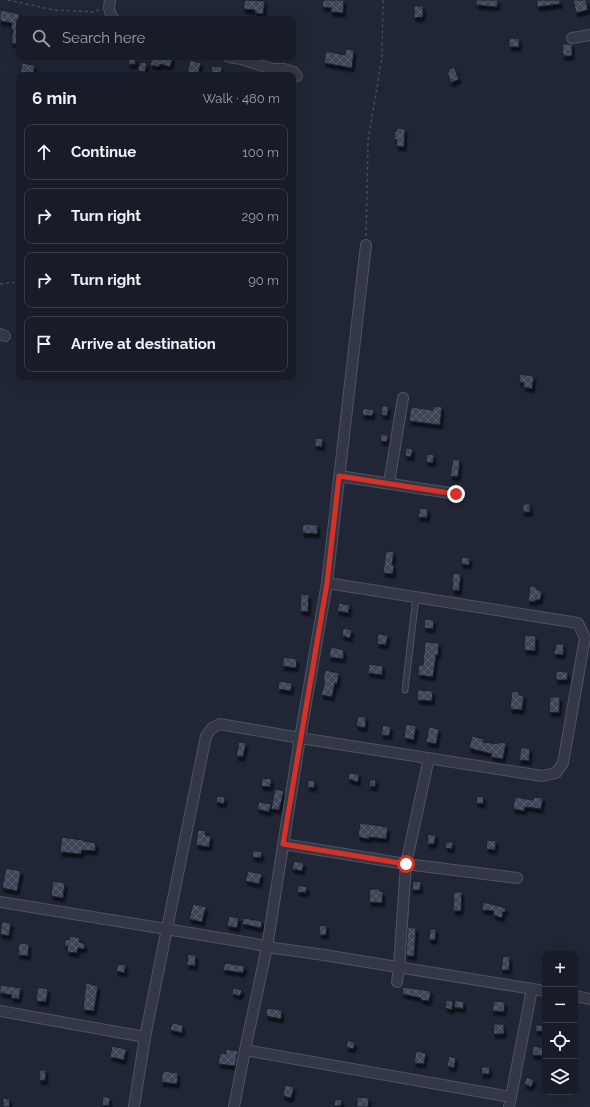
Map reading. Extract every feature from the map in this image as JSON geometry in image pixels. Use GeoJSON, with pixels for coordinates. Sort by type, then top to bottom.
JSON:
{"type":"FeatureCollection","features":[{"type":"Feature","properties":{"kind":"street"},"geometry":{"type":"LineString","coordinates":[[110,0],[109,8],[111,16]]}},
{"type":"Feature","properties":{"kind":"street"},"geometry":{"type":"LineString","coordinates":[[572,38],[590,35]]}},
{"type":"Feature","properties":{"kind":"street"},"geometry":{"type":"LineString","coordinates":[[244,60],[272,69],[284,69],[294,72]]}},
{"type":"Feature","properties":{"kind":"street"},"geometry":{"type":"LineString","coordinates":[[234,1107],[267,947],[300,738],[327,583],[366,245]]}},
{"type":"Feature","properties":{"kind":"street"},"geometry":{"type":"LineString","coordinates":[[389,483],[403,398]]}},
{"type":"Feature","properties":{"kind":"street"},"geometry":{"type":"LineString","coordinates":[[339,476],[456,494]]}},
{"type":"Feature","properties":{"kind":"street"},"geometry":{"type":"LineString","coordinates":[[134,1107],[145,1037],[166,929],[206,736],[212,728],[220,724],[542,776],[556,773],[563,763],[585,638],[578,623],[327,583]]}},
{"type":"Feature","properties":{"kind":"street"},"geometry":{"type":"LineString","coordinates":[[397,982],[406,864],[429,758]]}},
{"type":"Feature","properties":{"kind":"street"},"geometry":{"type":"LineString","coordinates":[[283,844],[406,864],[517,878]]}},
{"type":"Feature","properties":{"kind":"street"},"geometry":{"type":"LineString","coordinates":[[0,902],[267,947],[324,954],[542,991]]}},
{"type":"Feature","properties":{"kind":"street"},"geometry":{"type":"LineString","coordinates":[[509,1107],[532,989]]}},
{"type":"Feature","properties":{"kind":"street"},"geometry":{"type":"LineString","coordinates":[[578,997],[590,999]]}},
{"type":"Feature","properties":{"kind":"street"},"geometry":{"type":"LineString","coordinates":[[0,1011],[145,1037]]}},
{"type":"Feature","properties":{"kind":"street"},"geometry":{"type":"LineString","coordinates":[[245,1050],[511,1097]]}},
{"type":"Feature","properties":{"kind":"lane"},"geometry":{"type":"LineString","coordinates":[[406,690],[416,597]]}},
{"type":"Feature","properties":{"kind":"path"},"geometry":{"type":"LineString","coordinates":[[8,0],[54,10],[96,12],[110,0]]}},
{"type":"Feature","properties":{"kind":"path"},"geometry":{"type":"LineString","coordinates":[[366,245],[368,141],[382,57],[383,0]]}},
{"type":"Feature","properties":{"kind":"path"},"geometry":{"type":"LineString","coordinates":[[0,284],[16,282]]}},
{"type":"Feature","properties":{"kind":"building"},"geometry":{"type":"Polygon","coordinates":[[[245,0],[265,1],[263,14],[255,13],[255,10],[243,9],[245,0]]]}},
{"type":"Feature","properties":{"kind":"building"},"geometry":{"type":"Polygon","coordinates":[[[323,0],[344,0],[343,13],[331,12],[331,8],[322,7],[323,0]]]}},
{"type":"Feature","properties":{"kind":"building"},"geometry":{"type":"Polygon","coordinates":[[[476,0],[498,0],[497,7],[476,5],[476,0]]]}},
{"type":"Feature","properties":{"kind":"building"},"geometry":{"type":"Polygon","coordinates":[[[537,0],[560,0],[560,4],[537,7],[537,0]]]}},
{"type":"Feature","properties":{"kind":"building"},"geometry":{"type":"Polygon","coordinates":[[[573,0],[586,0],[588,10],[576,13],[573,0]]]}},
{"type":"Feature","properties":{"kind":"building"},"geometry":{"type":"Polygon","coordinates":[[[414,6],[423,6],[423,17],[414,18],[414,6]]]}},
{"type":"Feature","properties":{"kind":"building"},"geometry":{"type":"Polygon","coordinates":[[[0,10],[19,14],[19,16],[16,16],[16,44],[11,43],[13,29],[11,29],[12,23],[0,21],[0,10]]]}},
{"type":"Feature","properties":{"kind":"building"},"geometry":{"type":"Polygon","coordinates":[[[519,38],[519,47],[509,47],[509,39],[519,38]]]}},
{"type":"Feature","properties":{"kind":"building"},"geometry":{"type":"Polygon","coordinates":[[[562,44],[572,44],[572,56],[563,56],[562,44]]]}},
{"type":"Feature","properties":{"kind":"building"},"geometry":{"type":"Polygon","coordinates":[[[346,49],[354,50],[352,68],[324,63],[326,51],[345,55],[346,49]]]}},
{"type":"Feature","properties":{"kind":"building"},"geometry":{"type":"Polygon","coordinates":[[[129,60],[136,60],[135,65],[128,64],[129,60]]]}},
{"type":"Feature","properties":{"kind":"building"},"geometry":{"type":"Polygon","coordinates":[[[151,60],[172,60],[170,67],[160,64],[159,67],[150,65],[151,60]]]}},
{"type":"Feature","properties":{"kind":"building"},"geometry":{"type":"Polygon","coordinates":[[[190,60],[201,63],[199,72],[188,72],[190,60]]]}},
{"type":"Feature","properties":{"kind":"building"},"geometry":{"type":"Polygon","coordinates":[[[140,62],[147,63],[145,72],[138,71],[140,62]]]}},
{"type":"Feature","properties":{"kind":"building"},"geometry":{"type":"Polygon","coordinates":[[[22,63],[35,65],[34,72],[20,72],[22,63]]]}},
{"type":"Feature","properties":{"kind":"building"},"geometry":{"type":"Polygon","coordinates":[[[212,66],[222,67],[221,72],[211,72],[212,66]]]}},
{"type":"Feature","properties":{"kind":"building"},"geometry":{"type":"Polygon","coordinates":[[[454,67],[459,79],[451,83],[447,73],[449,72],[448,70],[454,67]]]}},
{"type":"Feature","properties":{"kind":"building"},"geometry":{"type":"Polygon","coordinates":[[[397,128],[405,129],[404,147],[396,146],[397,140],[394,139],[397,128]]]}},
{"type":"Feature","properties":{"kind":"building"},"geometry":{"type":"Polygon","coordinates":[[[520,374],[534,376],[532,389],[523,387],[524,383],[519,382],[520,374]]]}},
{"type":"Feature","properties":{"kind":"building"},"geometry":{"type":"Polygon","coordinates":[[[382,406],[389,406],[387,416],[381,415],[382,406]]]}},
{"type":"Feature","properties":{"kind":"building"},"geometry":{"type":"Polygon","coordinates":[[[433,406],[442,407],[440,425],[409,421],[411,407],[433,410],[433,406]]]}},
{"type":"Feature","properties":{"kind":"building"},"geometry":{"type":"Polygon","coordinates":[[[363,408],[374,410],[372,416],[362,415],[363,408]]]}},
{"type":"Feature","properties":{"kind":"building"},"geometry":{"type":"Polygon","coordinates":[[[381,434],[388,435],[387,442],[380,441],[381,434]]]}},
{"type":"Feature","properties":{"kind":"building"},"geometry":{"type":"Polygon","coordinates":[[[315,438],[323,439],[322,447],[315,446],[315,438]]]}},
{"type":"Feature","properties":{"kind":"building"},"geometry":{"type":"Polygon","coordinates":[[[406,448],[413,449],[411,457],[405,456],[406,448]]]}},
{"type":"Feature","properties":{"kind":"building"},"geometry":{"type":"Polygon","coordinates":[[[427,454],[434,455],[433,463],[426,462],[427,454]]]}},
{"type":"Feature","properties":{"kind":"building"},"geometry":{"type":"Polygon","coordinates":[[[453,459],[460,460],[458,477],[450,476],[453,459]]]}},
{"type":"Feature","properties":{"kind":"building"},"geometry":{"type":"Polygon","coordinates":[[[523,504],[530,504],[530,512],[523,512],[523,504]]]}},
{"type":"Feature","properties":{"kind":"building"},"geometry":{"type":"Polygon","coordinates":[[[420,508],[428,509],[427,518],[418,517],[420,508]]]}},
{"type":"Feature","properties":{"kind":"building"},"geometry":{"type":"Polygon","coordinates":[[[303,524],[318,525],[317,534],[302,533],[303,524]]]}},
{"type":"Feature","properties":{"kind":"building"},"geometry":{"type":"Polygon","coordinates":[[[386,551],[394,552],[392,565],[394,565],[393,574],[383,573],[386,551]]]}},
{"type":"Feature","properties":{"kind":"building"},"geometry":{"type":"Polygon","coordinates":[[[462,557],[470,558],[469,565],[461,564],[462,557]]]}},
{"type":"Feature","properties":{"kind":"building"},"geometry":{"type":"Polygon","coordinates":[[[453,573],[461,574],[459,591],[452,590],[453,573]]]}},
{"type":"Feature","properties":{"kind":"building"},"geometry":{"type":"Polygon","coordinates":[[[530,586],[537,587],[537,590],[542,591],[540,600],[535,600],[535,602],[528,601],[530,586]]]}},
{"type":"Feature","properties":{"kind":"building"},"geometry":{"type":"Polygon","coordinates":[[[301,594],[309,595],[308,612],[300,611],[301,594]]]}},
{"type":"Feature","properties":{"kind":"building"},"geometry":{"type":"Polygon","coordinates":[[[339,603],[350,605],[348,613],[337,611],[339,603]]]}},
{"type":"Feature","properties":{"kind":"building"},"geometry":{"type":"Polygon","coordinates":[[[425,619],[434,620],[433,629],[424,628],[425,619]]]}},
{"type":"Feature","properties":{"kind":"building"},"geometry":{"type":"Polygon","coordinates":[[[343,628],[352,630],[350,638],[342,636],[343,628]]]}},
{"type":"Feature","properties":{"kind":"building"},"geometry":{"type":"Polygon","coordinates":[[[378,634],[388,635],[386,645],[377,644],[378,634]]]}},
{"type":"Feature","properties":{"kind":"building"},"geometry":{"type":"Polygon","coordinates":[[[525,635],[536,636],[535,651],[524,650],[525,635]]]}},
{"type":"Feature","properties":{"kind":"building"},"geometry":{"type":"Polygon","coordinates":[[[425,642],[439,643],[433,677],[418,675],[419,665],[423,665],[425,642]]]}},
{"type":"Feature","properties":{"kind":"building"},"geometry":{"type":"Polygon","coordinates":[[[556,644],[564,644],[563,655],[554,654],[556,644]]]}},
{"type":"Feature","properties":{"kind":"building"},"geometry":{"type":"Polygon","coordinates":[[[331,647],[344,650],[343,659],[329,657],[331,647]]]}},
{"type":"Feature","properties":{"kind":"building"},"geometry":{"type":"Polygon","coordinates":[[[284,657],[297,659],[296,668],[282,666],[284,657]]]}},
{"type":"Feature","properties":{"kind":"building"},"geometry":{"type":"Polygon","coordinates":[[[369,664],[383,666],[382,675],[368,673],[369,664]]]}},
{"type":"Feature","properties":{"kind":"building"},"geometry":{"type":"Polygon","coordinates":[[[325,670],[339,673],[332,697],[321,695],[325,681],[323,681],[325,670]]]}},
{"type":"Feature","properties":{"kind":"building"},"geometry":{"type":"Polygon","coordinates":[[[556,671],[568,672],[567,680],[556,680],[556,671]]]}},
{"type":"Feature","properties":{"kind":"building"},"geometry":{"type":"Polygon","coordinates":[[[279,681],[292,683],[291,691],[278,689],[279,681]]]}},
{"type":"Feature","properties":{"kind":"building"},"geometry":{"type":"Polygon","coordinates":[[[418,690],[433,691],[432,701],[417,700],[418,690]]]}},
{"type":"Feature","properties":{"kind":"building"},"geometry":{"type":"Polygon","coordinates":[[[512,691],[519,692],[519,695],[524,696],[522,710],[510,709],[512,691]]]}},
{"type":"Feature","properties":{"kind":"building"},"geometry":{"type":"Polygon","coordinates":[[[550,697],[560,697],[559,713],[549,712],[550,697]]]}},
{"type":"Feature","properties":{"kind":"building"},"geometry":{"type":"Polygon","coordinates":[[[358,716],[366,717],[365,728],[356,726],[358,716]]]}},
{"type":"Feature","properties":{"kind":"building"},"geometry":{"type":"Polygon","coordinates":[[[406,724],[416,726],[414,740],[404,738],[406,724]]]}},
{"type":"Feature","properties":{"kind":"building"},"geometry":{"type":"Polygon","coordinates":[[[383,725],[391,727],[389,736],[381,735],[383,725]]]}},
{"type":"Feature","properties":{"kind":"building"},"geometry":{"type":"Polygon","coordinates":[[[429,727],[439,729],[436,744],[426,742],[429,727]]]}},
{"type":"Feature","properties":{"kind":"building"},"geometry":{"type":"Polygon","coordinates":[[[472,736],[484,739],[483,742],[498,744],[498,742],[506,743],[503,759],[491,757],[492,754],[469,748],[472,736]]]}},
{"type":"Feature","properties":{"kind":"building"},"geometry":{"type":"Polygon","coordinates":[[[239,742],[246,743],[243,757],[236,756],[239,742]]]}},
{"type":"Feature","properties":{"kind":"building"},"geometry":{"type":"Polygon","coordinates":[[[521,748],[530,748],[529,761],[519,760],[521,748]]]}},
{"type":"Feature","properties":{"kind":"building"},"geometry":{"type":"Polygon","coordinates":[[[349,773],[359,774],[358,782],[348,779],[349,773]]]}},
{"type":"Feature","properties":{"kind":"building"},"geometry":{"type":"Polygon","coordinates":[[[262,778],[272,779],[270,787],[261,786],[262,778]]]}},
{"type":"Feature","properties":{"kind":"building"},"geometry":{"type":"Polygon","coordinates":[[[308,780],[315,781],[314,788],[307,787],[308,780]]]}},
{"type":"Feature","properties":{"kind":"building"},"geometry":{"type":"Polygon","coordinates":[[[370,780],[376,780],[375,787],[369,786],[370,780]]]}},
{"type":"Feature","properties":{"kind":"building"},"geometry":{"type":"Polygon","coordinates":[[[275,789],[284,791],[279,810],[271,809],[275,789]]]}},
{"type":"Feature","properties":{"kind":"building"},"geometry":{"type":"Polygon","coordinates":[[[217,796],[225,797],[224,804],[216,802],[217,796]]]}},
{"type":"Feature","properties":{"kind":"building"},"geometry":{"type":"Polygon","coordinates":[[[477,796],[484,797],[483,804],[476,803],[477,796]]]}},
{"type":"Feature","properties":{"kind":"building"},"geometry":{"type":"Polygon","coordinates":[[[515,797],[533,800],[534,797],[543,798],[541,809],[525,807],[524,811],[513,809],[515,797]]]}},
{"type":"Feature","properties":{"kind":"building"},"geometry":{"type":"Polygon","coordinates":[[[259,802],[271,804],[269,812],[257,809],[259,802]]]}},
{"type":"Feature","properties":{"kind":"building"},"geometry":{"type":"Polygon","coordinates":[[[360,823],[388,827],[386,839],[369,837],[369,839],[358,837],[360,823]]]}},
{"type":"Feature","properties":{"kind":"building"},"geometry":{"type":"Polygon","coordinates":[[[198,830],[206,831],[205,835],[211,836],[209,847],[196,845],[198,830]]]}},
{"type":"Feature","properties":{"kind":"building"},"geometry":{"type":"Polygon","coordinates":[[[428,834],[436,835],[434,844],[427,844],[428,834]]]}},
{"type":"Feature","properties":{"kind":"building"},"geometry":{"type":"Polygon","coordinates":[[[62,837],[96,843],[95,851],[82,850],[81,854],[60,852],[62,837]]]}},
{"type":"Feature","properties":{"kind":"building"},"geometry":{"type":"Polygon","coordinates":[[[487,840],[496,841],[495,850],[486,849],[487,840]]]}},
{"type":"Feature","properties":{"kind":"building"},"geometry":{"type":"Polygon","coordinates":[[[446,842],[453,842],[452,849],[445,848],[446,842]]]}},
{"type":"Feature","properties":{"kind":"building"},"geometry":{"type":"Polygon","coordinates":[[[253,850],[262,852],[261,858],[252,857],[253,850]]]}},
{"type":"Feature","properties":{"kind":"building"},"geometry":{"type":"Polygon","coordinates":[[[294,861],[304,863],[302,871],[292,869],[294,861]]]}},
{"type":"Feature","properties":{"kind":"building"},"geometry":{"type":"Polygon","coordinates":[[[6,868],[21,871],[17,891],[2,888],[6,868]]]}},
{"type":"Feature","properties":{"kind":"building"},"geometry":{"type":"Polygon","coordinates":[[[248,871],[262,874],[259,884],[245,881],[248,871]]]}},
{"type":"Feature","properties":{"kind":"building"},"geometry":{"type":"Polygon","coordinates":[[[53,881],[65,883],[63,898],[51,896],[53,881]]]}},
{"type":"Feature","properties":{"kind":"building"},"geometry":{"type":"Polygon","coordinates":[[[413,881],[421,882],[420,890],[412,890],[413,881]]]}},
{"type":"Feature","properties":{"kind":"building"},"geometry":{"type":"Polygon","coordinates":[[[298,885],[307,887],[306,893],[297,892],[298,885]]]}},
{"type":"Feature","properties":{"kind":"building"},"geometry":{"type":"Polygon","coordinates":[[[370,889],[380,889],[379,891],[383,892],[382,903],[369,902],[370,889]]]}},
{"type":"Feature","properties":{"kind":"building"},"geometry":{"type":"Polygon","coordinates":[[[454,892],[462,892],[461,911],[453,911],[454,892]]]}},
{"type":"Feature","properties":{"kind":"building"},"geometry":{"type":"Polygon","coordinates":[[[483,902],[506,908],[505,912],[503,912],[502,918],[493,915],[494,911],[482,910],[483,902]]]}},
{"type":"Feature","properties":{"kind":"building"},"geometry":{"type":"Polygon","coordinates":[[[193,904],[206,907],[202,922],[189,919],[193,904]]]}},
{"type":"Feature","properties":{"kind":"building"},"geometry":{"type":"Polygon","coordinates":[[[229,916],[239,918],[237,928],[227,926],[229,916]]]}},
{"type":"Feature","properties":{"kind":"building"},"geometry":{"type":"Polygon","coordinates":[[[243,918],[262,921],[261,928],[242,924],[243,918]]]}},
{"type":"Feature","properties":{"kind":"building"},"geometry":{"type":"Polygon","coordinates":[[[2,922],[11,923],[9,936],[0,934],[2,922]]]}},
{"type":"Feature","properties":{"kind":"building"},"geometry":{"type":"Polygon","coordinates":[[[320,925],[327,926],[326,935],[319,935],[320,925]]]}},
{"type":"Feature","properties":{"kind":"building"},"geometry":{"type":"Polygon","coordinates":[[[408,927],[416,928],[414,956],[406,956],[408,927]]]}},
{"type":"Feature","properties":{"kind":"building"},"geometry":{"type":"Polygon","coordinates":[[[430,929],[436,929],[435,940],[429,940],[430,929]]]}},
{"type":"Feature","properties":{"kind":"building"},"geometry":{"type":"Polygon","coordinates":[[[70,936],[80,938],[79,942],[85,944],[84,949],[78,948],[77,953],[67,952],[68,946],[64,946],[66,939],[69,940],[70,936]]]}},
{"type":"Feature","properties":{"kind":"building"},"geometry":{"type":"Polygon","coordinates":[[[19,943],[29,944],[28,956],[18,955],[19,943]]]}},
{"type":"Feature","properties":{"kind":"building"},"geometry":{"type":"Polygon","coordinates":[[[188,954],[196,955],[195,966],[187,965],[188,954]]]}},
{"type":"Feature","properties":{"kind":"building"},"geometry":{"type":"Polygon","coordinates":[[[503,956],[510,957],[509,970],[501,970],[503,956]]]}},
{"type":"Feature","properties":{"kind":"building"},"geometry":{"type":"Polygon","coordinates":[[[225,963],[245,966],[243,973],[223,970],[225,963]]]}},
{"type":"Feature","properties":{"kind":"building"},"geometry":{"type":"Polygon","coordinates":[[[118,964],[126,965],[124,973],[116,971],[118,964]]]}},
{"type":"Feature","properties":{"kind":"building"},"geometry":{"type":"Polygon","coordinates":[[[86,983],[98,986],[94,1011],[83,1010],[86,983]]]}},
{"type":"Feature","properties":{"kind":"building"},"geometry":{"type":"Polygon","coordinates":[[[0,985],[21,988],[19,999],[11,998],[12,995],[0,993],[0,985]]]}},
{"type":"Feature","properties":{"kind":"building"},"geometry":{"type":"Polygon","coordinates":[[[38,987],[48,989],[46,1002],[36,1001],[38,987]]]}},
{"type":"Feature","properties":{"kind":"building"},"geometry":{"type":"Polygon","coordinates":[[[403,987],[431,991],[429,1001],[402,994],[403,987]]]}},
{"type":"Feature","properties":{"kind":"building"},"geometry":{"type":"Polygon","coordinates":[[[233,988],[242,990],[240,996],[232,994],[233,988]]]}},
{"type":"Feature","properties":{"kind":"building"},"geometry":{"type":"Polygon","coordinates":[[[446,1000],[453,1001],[452,1010],[445,1008],[446,1000]]]}},
{"type":"Feature","properties":{"kind":"building"},"geometry":{"type":"Polygon","coordinates":[[[455,1000],[464,1002],[463,1009],[454,1007],[455,1000]]]}},
{"type":"Feature","properties":{"kind":"building"},"geometry":{"type":"Polygon","coordinates":[[[494,1001],[505,1002],[504,1012],[492,1011],[494,1001]]]}},
{"type":"Feature","properties":{"kind":"building"},"geometry":{"type":"Polygon","coordinates":[[[267,1008],[282,1010],[281,1019],[266,1016],[267,1008]]]}},
{"type":"Feature","properties":{"kind":"building"},"geometry":{"type":"Polygon","coordinates":[[[172,1023],[183,1025],[182,1033],[170,1030],[172,1023]]]}},
{"type":"Feature","properties":{"kind":"building"},"geometry":{"type":"Polygon","coordinates":[[[494,1024],[504,1024],[504,1034],[493,1034],[494,1024]]]}},
{"type":"Feature","properties":{"kind":"building"},"geometry":{"type":"Polygon","coordinates":[[[536,1025],[542,1025],[542,1032],[535,1031],[536,1025]]]}},
{"type":"Feature","properties":{"kind":"building"},"geometry":{"type":"Polygon","coordinates":[[[348,1040],[355,1043],[353,1049],[346,1047],[348,1040]]]}},
{"type":"Feature","properties":{"kind":"building"},"geometry":{"type":"Polygon","coordinates":[[[112,1046],[126,1049],[124,1060],[110,1057],[112,1046]]]}},
{"type":"Feature","properties":{"kind":"building"},"geometry":{"type":"Polygon","coordinates":[[[533,1046],[542,1048],[542,1056],[532,1055],[533,1046]]]}},
{"type":"Feature","properties":{"kind":"building"},"geometry":{"type":"Polygon","coordinates":[[[226,1049],[238,1051],[235,1066],[218,1064],[220,1053],[226,1054],[226,1049]]]}},
{"type":"Feature","properties":{"kind":"building"},"geometry":{"type":"Polygon","coordinates":[[[416,1051],[426,1053],[424,1064],[414,1063],[416,1051]]]}},
{"type":"Feature","properties":{"kind":"building"},"geometry":{"type":"Polygon","coordinates":[[[449,1056],[456,1058],[454,1068],[447,1066],[449,1056]]]}},
{"type":"Feature","properties":{"kind":"building"},"geometry":{"type":"Polygon","coordinates":[[[482,1067],[490,1067],[489,1074],[481,1074],[482,1067]]]}},
{"type":"Feature","properties":{"kind":"building"},"geometry":{"type":"Polygon","coordinates":[[[40,1070],[46,1070],[45,1081],[39,1080],[40,1070]]]}},
{"type":"Feature","properties":{"kind":"building"},"geometry":{"type":"Polygon","coordinates":[[[163,1071],[178,1073],[177,1084],[161,1082],[163,1071]]]}},
{"type":"Feature","properties":{"kind":"building"},"geometry":{"type":"Polygon","coordinates":[[[527,1077],[534,1080],[531,1087],[524,1084],[527,1077]]]}},
{"type":"Feature","properties":{"kind":"building"},"geometry":{"type":"Polygon","coordinates":[[[285,1085],[294,1087],[291,1098],[283,1096],[285,1085]]]}},
{"type":"Feature","properties":{"kind":"building"},"geometry":{"type":"Polygon","coordinates":[[[103,1096],[110,1098],[109,1106],[102,1105],[103,1096]]]}},
{"type":"Feature","properties":{"kind":"building"},"geometry":{"type":"Polygon","coordinates":[[[357,1097],[369,1098],[368,1107],[357,1107],[357,1097]]]}},
{"type":"Feature","properties":{"kind":"building"},"geometry":{"type":"Polygon","coordinates":[[[3,1098],[10,1099],[9,1107],[3,1107],[3,1098]]]}},
{"type":"Feature","properties":{"kind":"building"},"geometry":{"type":"Polygon","coordinates":[[[335,1099],[342,1100],[341,1106],[334,1106],[335,1099]]]}},
{"type":"Feature","properties":{"kind":"route"},"geometry":{"type":"LineString","coordinates":[[406,864],[283,844],[327,583],[339,476],[456,494]]}}]}
